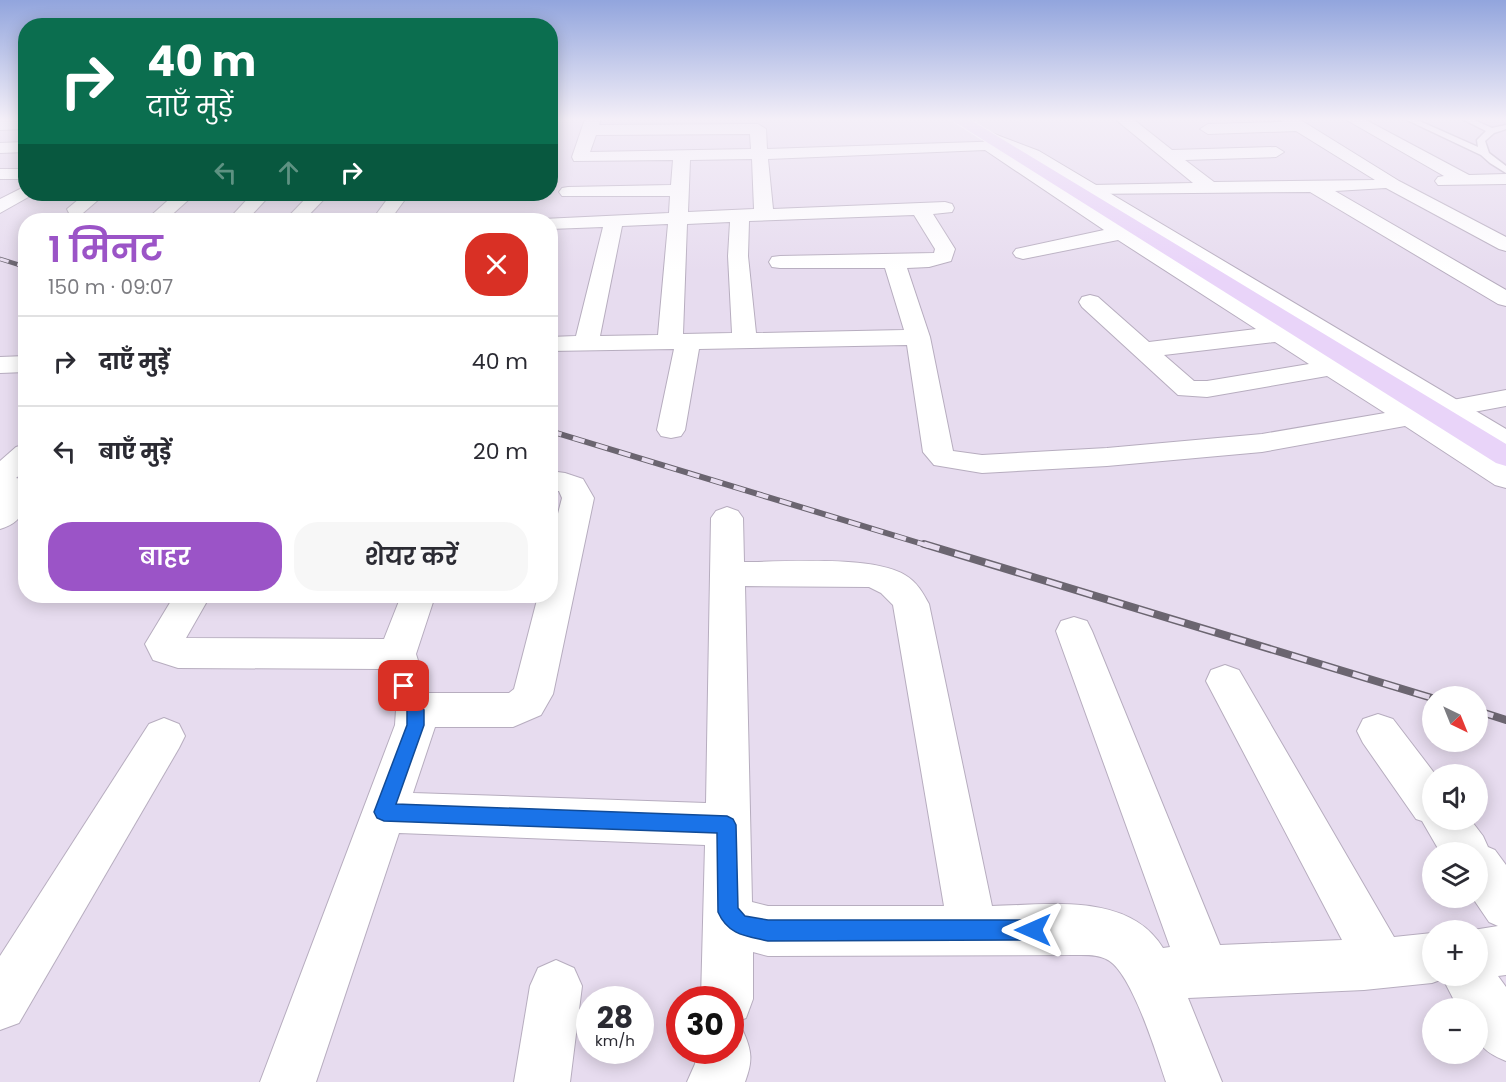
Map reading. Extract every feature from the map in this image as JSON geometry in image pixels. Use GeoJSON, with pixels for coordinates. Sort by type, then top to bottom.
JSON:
{"type":"FeatureCollection","features":[{"type":"Feature","properties":{"kind":"main road"},"geometry":{"type":"LineString","coordinates":[[1038,169],[1506,457]]}},
{"type":"Feature","properties":{"kind":"street"},"geometry":{"type":"LineString","coordinates":[[556,213],[563,189],[573,169]]}},
{"type":"Feature","properties":{"kind":"street"},"geometry":{"type":"LineString","coordinates":[[671,430],[679,342],[679,217],[682,169]]}},
{"type":"Feature","properties":{"kind":"street"},"geometry":{"type":"LineString","coordinates":[[762,169],[764,214]]}},
{"type":"Feature","properties":{"kind":"street"},"geometry":{"type":"LineString","coordinates":[[1032,169],[1121,233],[1506,478]]}},
{"type":"Feature","properties":{"kind":"street"},"geometry":{"type":"LineString","coordinates":[[1056,169],[1506,441]]}},
{"type":"Feature","properties":{"kind":"street"},"geometry":{"type":"LineString","coordinates":[[1187,169],[1209,187]]}},
{"type":"Feature","properties":{"kind":"street"},"geometry":{"type":"LineString","coordinates":[[1369,169],[1506,245]]}},
{"type":"Feature","properties":{"kind":"street"},"geometry":{"type":"LineString","coordinates":[[1447,169],[1466,180]]}},
{"type":"Feature","properties":{"kind":"street"},"geometry":{"type":"LineString","coordinates":[[0,174],[18,174]]}},
{"type":"Feature","properties":{"kind":"street"},"geometry":{"type":"LineString","coordinates":[[1484,179],[1506,189]]}},
{"type":"Feature","properties":{"kind":"street"},"geometry":{"type":"LineString","coordinates":[[1090,190],[1314,181],[1390,183],[1506,179]]}},
{"type":"Feature","properties":{"kind":"street"},"geometry":{"type":"LineString","coordinates":[[1314,181],[1506,299]]}},
{"type":"Feature","properties":{"kind":"street"},"geometry":{"type":"LineString","coordinates":[[563,189],[681,190]]}},
{"type":"Feature","properties":{"kind":"street"},"geometry":{"type":"LineString","coordinates":[[0,207],[18,196]]}},
{"type":"Feature","properties":{"kind":"street"},"geometry":{"type":"LineString","coordinates":[[76,209],[87,201]]}},
{"type":"Feature","properties":{"kind":"street"},"geometry":{"type":"LineString","coordinates":[[163,213],[178,201]]}},
{"type":"Feature","properties":{"kind":"street"},"geometry":{"type":"LineString","coordinates":[[244,213],[255,201]]}},
{"type":"Feature","properties":{"kind":"street"},"geometry":{"type":"LineString","coordinates":[[301,213],[313,201]]}},
{"type":"Feature","properties":{"kind":"street"},"geometry":{"type":"LineString","coordinates":[[558,225],[679,217],[945,208]]}},
{"type":"Feature","properties":{"kind":"street"},"geometry":{"type":"LineString","coordinates":[[780,262],[937,260],[946,255],[945,249],[920,209]]}},
{"type":"Feature","properties":{"kind":"street"},"geometry":{"type":"LineString","coordinates":[[740,215],[738,256],[744,340]]}},
{"type":"Feature","properties":{"kind":"street"},"geometry":{"type":"LineString","coordinates":[[586,344],[614,220]]}},
{"type":"Feature","properties":{"kind":"street"},"geometry":{"type":"LineString","coordinates":[[1023,253],[1121,233]]}},
{"type":"Feature","properties":{"kind":"street"},"geometry":{"type":"LineString","coordinates":[[894,261],[918,337],[938,452],[944,459],[957,462],[1022,464],[1250,444],[1411,417]]}},
{"type":"Feature","properties":{"kind":"street"},"geometry":{"type":"LineString","coordinates":[[1090,302],[1187,388],[1197,390],[1334,367]]}},
{"type":"Feature","properties":{"kind":"street"},"geometry":{"type":"LineString","coordinates":[[1144,350],[1280,334]]}},
{"type":"Feature","properties":{"kind":"street"},"geometry":{"type":"LineString","coordinates":[[558,344],[918,337]]}},
{"type":"Feature","properties":{"kind":"street"},"geometry":{"type":"LineString","coordinates":[[0,365],[18,364]]}},
{"type":"Feature","properties":{"kind":"street"},"geometry":{"type":"LineString","coordinates":[[1452,408],[1506,398]]}},
{"type":"Feature","properties":{"kind":"street"},"geometry":{"type":"LineString","coordinates":[[0,477],[18,460]]}},
{"type":"Feature","properties":{"kind":"street"},"geometry":{"type":"LineString","coordinates":[[558,481],[573,485],[577,489],[578,498],[558,585]]}},
{"type":"Feature","properties":{"kind":"street"},"geometry":{"type":"LineString","coordinates":[[0,487],[17,488],[18,490]]}},
{"type":"Feature","properties":{"kind":"street"},"geometry":{"type":"LineString","coordinates":[[0,518],[18,497]]}},
{"type":"Feature","properties":{"kind":"street"},"geometry":{"type":"LineString","coordinates":[[727,986],[728,518]]}},
{"type":"Feature","properties":{"kind":"street"},"geometry":{"type":"LineString","coordinates":[[0,529],[18,529]]}},
{"type":"Feature","properties":{"kind":"street"},"geometry":{"type":"LineString","coordinates":[[728,574],[869,575],[890,581],[905,592],[911,604],[973,931]]}},
{"type":"Feature","properties":{"kind":"street"},"geometry":{"type":"LineString","coordinates":[[188,603],[167,636],[164,644],[166,650],[178,653],[397,654]]}},
{"type":"Feature","properties":{"kind":"street"},"geometry":{"type":"LineString","coordinates":[[288,1082],[415,725],[416,710],[404,686],[397,654],[415,603]]}},
{"type":"Feature","properties":{"kind":"street"},"geometry":{"type":"LineString","coordinates":[[416,710],[513,710],[527,703],[533,694],[554,603]]}},
{"type":"Feature","properties":{"kind":"street"},"geometry":{"type":"LineString","coordinates":[[1074,631],[1205,972]]}},
{"type":"Feature","properties":{"kind":"street"},"geometry":{"type":"LineString","coordinates":[[1224,681],[1381,963]]}},
{"type":"Feature","properties":{"kind":"street"},"geometry":{"type":"LineString","coordinates":[[1378,731],[1422,791]]}},
{"type":"Feature","properties":{"kind":"street"},"geometry":{"type":"LineString","coordinates":[[0,1004],[164,736]]}},
{"type":"Feature","properties":{"kind":"street"},"geometry":{"type":"LineString","coordinates":[[384,812],[727,825]]}},
{"type":"Feature","properties":{"kind":"street"},"geometry":{"type":"LineString","coordinates":[[1488,880],[1506,905]]}},
{"type":"Feature","properties":{"kind":"street"},"geometry":{"type":"LineString","coordinates":[[728,912],[740,925],[768,931],[1074,930],[1106,932],[1131,946],[1149,974],[1194,1082]]}},
{"type":"Feature","properties":{"kind":"street"},"geometry":{"type":"LineString","coordinates":[[1488,952],[1506,950]]}},
{"type":"Feature","properties":{"kind":"street"},"geometry":{"type":"LineString","coordinates":[[1149,974],[1422,959]]}},
{"type":"Feature","properties":{"kind":"street"},"geometry":{"type":"LineString","coordinates":[[542,1082],[556,986]]}},
{"type":"Feature","properties":{"kind":"street"},"geometry":{"type":"LineString","coordinates":[[1474,986],[1506,1034]]}},
{"type":"Feature","properties":{"kind":"street"},"geometry":{"type":"LineString","coordinates":[[715,1082],[721,1072],[722,1064]]}},
{"type":"Feature","properties":{"kind":"railway"},"geometry":{"type":"LineString","coordinates":[[0,259],[18,265]]}},
{"type":"Feature","properties":{"kind":"railway"},"geometry":{"type":"LineString","coordinates":[[558,433],[929,546]]}},
{"type":"Feature","properties":{"kind":"railway"},"geometry":{"type":"LineString","coordinates":[[924,544],[1422,695]]}},
{"type":"Feature","properties":{"kind":"railway"},"geometry":{"type":"LineString","coordinates":[[1488,714],[1506,720]]}},
{"type":"Feature","properties":{"kind":"route"},"geometry":{"type":"LineString","coordinates":[[404,686],[416,710],[415,725],[384,812],[727,825],[728,912],[740,925],[768,931],[1033,930]]}}]}
